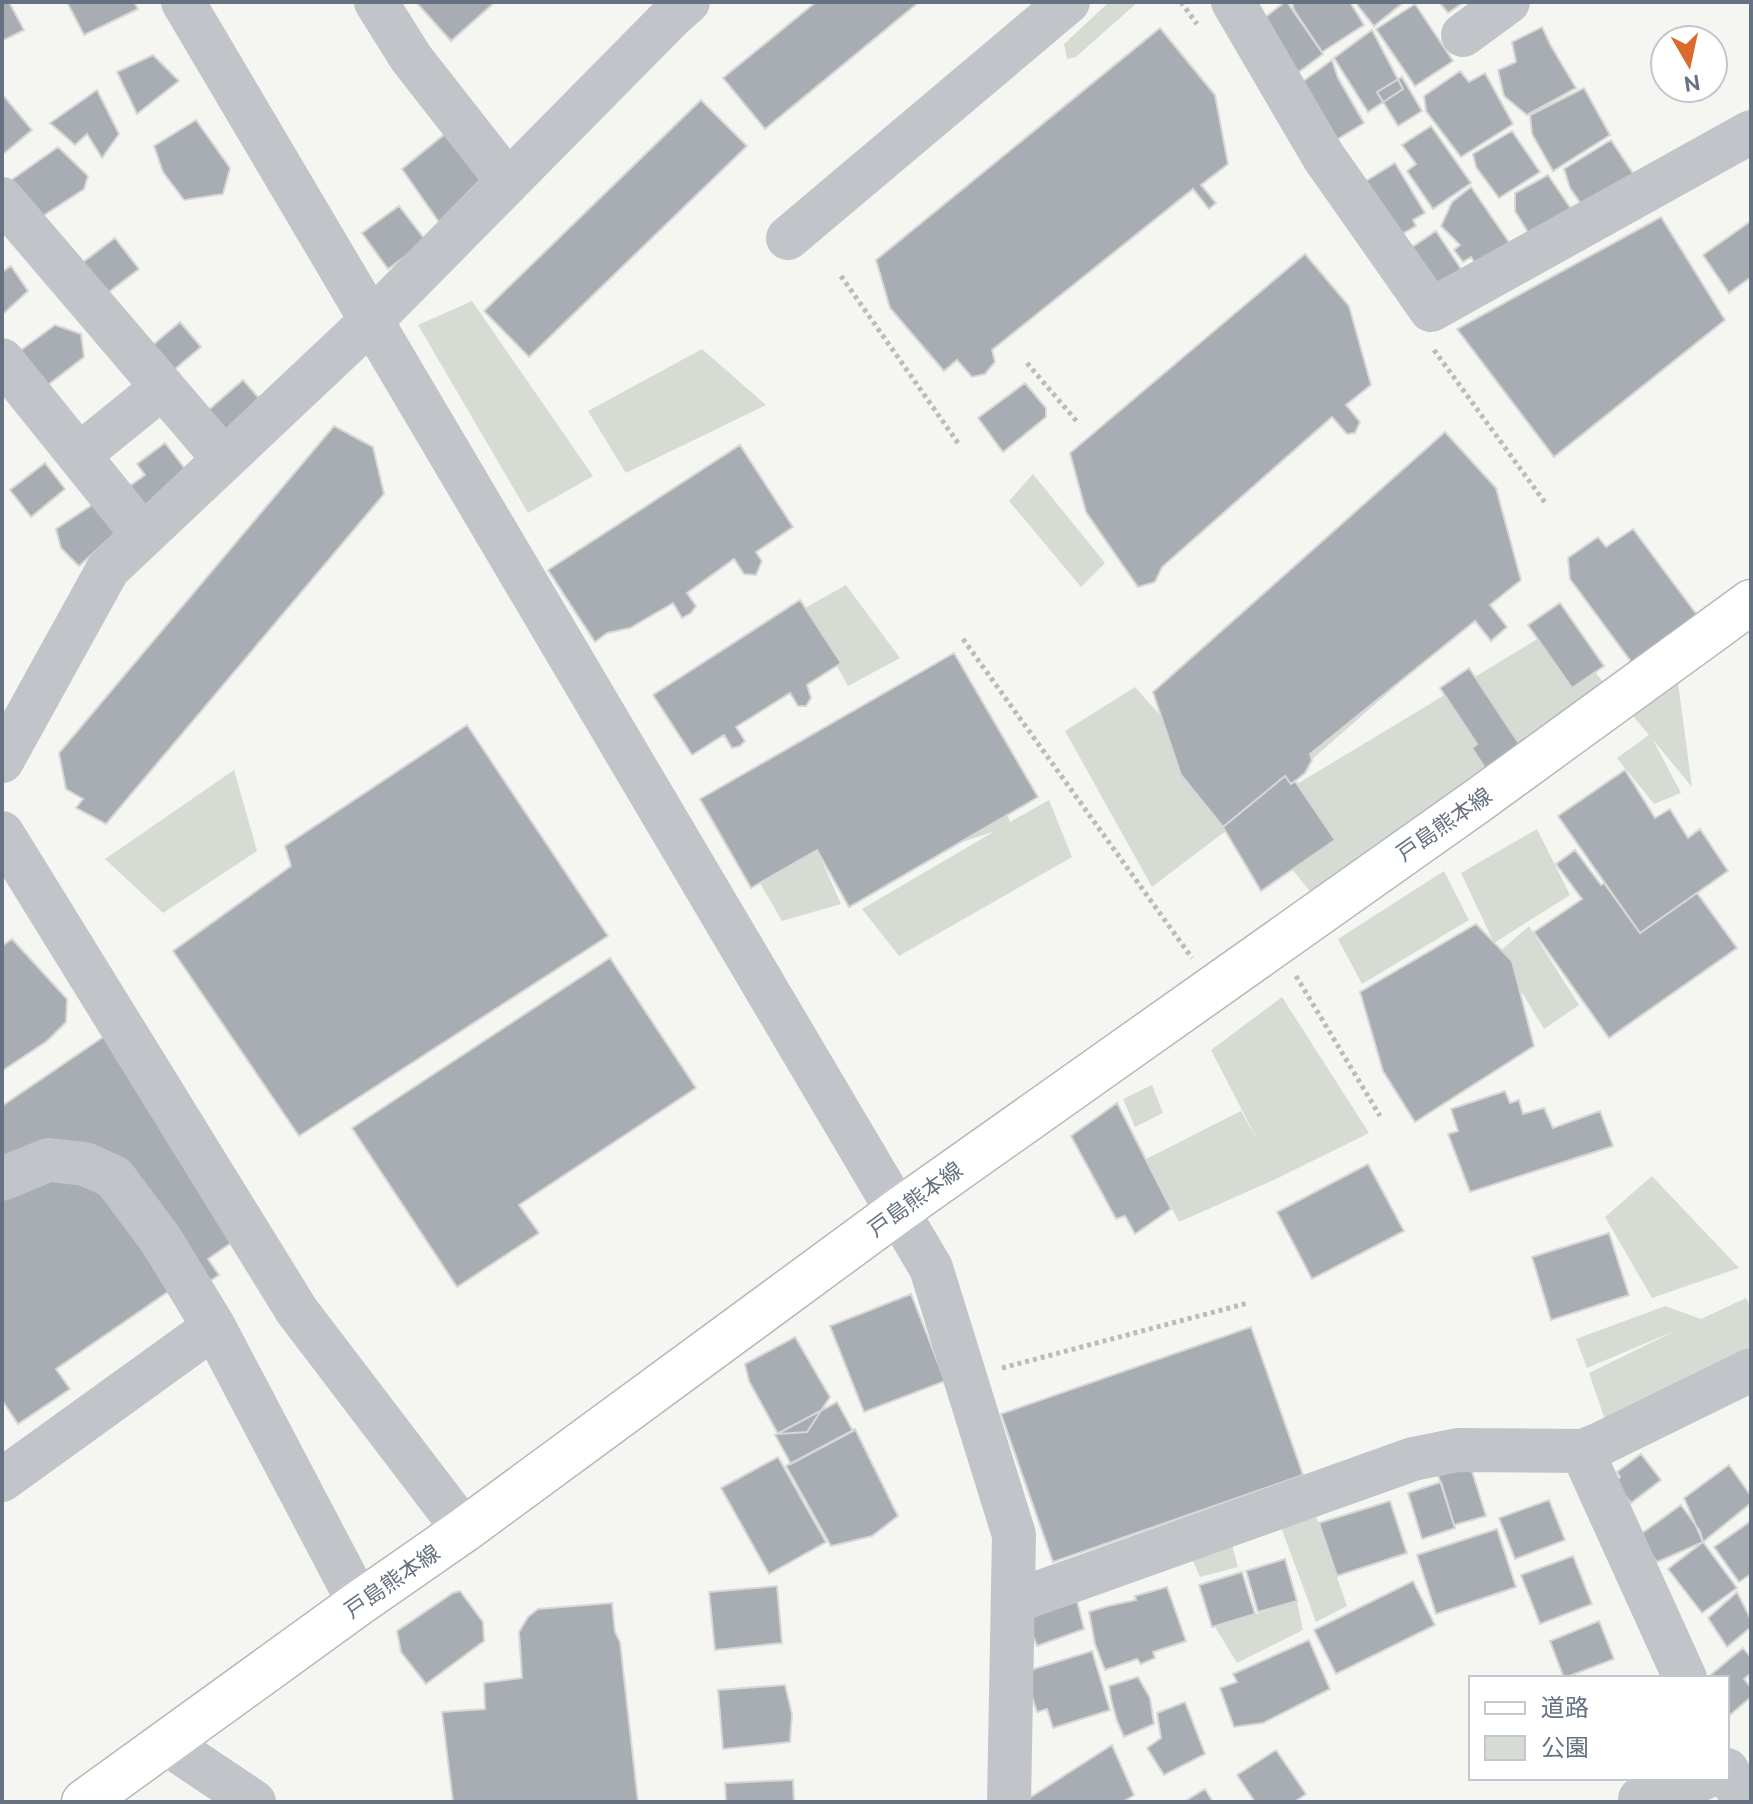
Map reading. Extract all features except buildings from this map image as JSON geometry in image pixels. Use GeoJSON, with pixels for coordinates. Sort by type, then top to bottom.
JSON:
{"type":"FeatureCollection","features":[{"type":"Feature","properties":{"kind":"main road","name":"戸島熊本線"},"geometry":{"type":"LineString","coordinates":[[84,1802],[464,1530],[898,1211],[1476,802],[1751,602]]}},
{"type":"Feature","properties":{"kind":"street"},"geometry":{"type":"LineString","coordinates":[[183,2],[931,1268],[1014,1535],[1009,1802]]}},
{"type":"Feature","properties":{"kind":"street"},"geometry":{"type":"LineString","coordinates":[[376,2],[411,58],[508,182]]}},
{"type":"Feature","properties":{"kind":"street"},"geometry":{"type":"LineString","coordinates":[[2,761],[108,569],[372,320],[688,2]]}},
{"type":"Feature","properties":{"kind":"street"},"geometry":{"type":"LineString","coordinates":[[788,238],[1068,2]]}},
{"type":"Feature","properties":{"kind":"street"},"geometry":{"type":"LineString","coordinates":[[1233,2],[1323,156],[1431,310],[1751,132]]}},
{"type":"Feature","properties":{"kind":"street"},"geometry":{"type":"LineString","coordinates":[[1463,35],[1508,2]]}},
{"type":"Feature","properties":{"kind":"street"},"geometry":{"type":"LineString","coordinates":[[2,199],[224,459]]}},
{"type":"Feature","properties":{"kind":"street"},"geometry":{"type":"LineString","coordinates":[[2,360],[143,535]]}},
{"type":"Feature","properties":{"kind":"street"},"geometry":{"type":"LineString","coordinates":[[79,455],[163,387]]}},
{"type":"Feature","properties":{"kind":"street"},"geometry":{"type":"LineString","coordinates":[[2,833],[297,1311],[464,1530]]}},
{"type":"Feature","properties":{"kind":"street"},"geometry":{"type":"LineString","coordinates":[[2,1179],[48,1160],[85,1164],[114,1177],[161,1240],[214,1327],[359,1603]]}},
{"type":"Feature","properties":{"kind":"street"},"geometry":{"type":"LineString","coordinates":[[2,1480],[214,1327]]}},
{"type":"Feature","properties":{"kind":"street"},"geometry":{"type":"LineString","coordinates":[[1013,1602],[1413,1459],[1458,1450],[1582,1451],[1751,1370]]}},
{"type":"Feature","properties":{"kind":"street"},"geometry":{"type":"LineString","coordinates":[[1582,1451],[1684,1676]]}},
{"type":"Feature","properties":{"kind":"street"},"geometry":{"type":"LineString","coordinates":[[166,1743],[254,1802]]}},
{"type":"Feature","properties":{"kind":"street"},"geometry":{"type":"LineString","coordinates":[[1729,1769],[1751,1760]]}},
{"type":"Feature","properties":{"kind":"street"},"geometry":{"type":"LineString","coordinates":[[1729,1774],[1744,1802]]}},
{"type":"Feature","properties":{"kind":"street"},"geometry":{"type":"LineString","coordinates":[[1638,1801],[1698,1780]]}},
{"type":"Feature","properties":{"kind":"path"},"geometry":{"type":"LineString","coordinates":[[841,276],[958,443]]}},
{"type":"Feature","properties":{"kind":"path"},"geometry":{"type":"LineString","coordinates":[[1027,363],[1079,424]]}},
{"type":"Feature","properties":{"kind":"path"},"geometry":{"type":"LineString","coordinates":[[963,639],[1213,988]]}},
{"type":"Feature","properties":{"kind":"path"},"geometry":{"type":"LineString","coordinates":[[1277,943],[1380,1116]]}},
{"type":"Feature","properties":{"kind":"path"},"geometry":{"type":"LineString","coordinates":[[1001,1368],[1248,1303]]}},
{"type":"Feature","properties":{"kind":"green space"},"geometry":{"type":"Polygon","coordinates":[[[1109,2],[1138,2],[1076,57],[1067,59],[1064,44],[1109,2]]]}},
{"type":"Feature","properties":{"kind":"green space"},"geometry":{"type":"Polygon","coordinates":[[[472,301],[593,476],[528,513],[418,325],[472,301]]]}},
{"type":"Feature","properties":{"kind":"green space"},"geometry":{"type":"Polygon","coordinates":[[[702,349],[766,405],[626,473],[588,411],[702,349]]]}},
{"type":"Feature","properties":{"kind":"green space"},"geometry":{"type":"Polygon","coordinates":[[[1033,474],[1105,563],[1081,587],[1009,501],[1033,474]]]}},
{"type":"Feature","properties":{"kind":"green space"},"geometry":{"type":"Polygon","coordinates":[[[1516,581],[1254,810],[1559,626],[1603,682],[1324,909],[1248,814],[1152,887],[1065,731],[1135,687],[1206,767],[1516,581]]]}},
{"type":"Feature","properties":{"kind":"green space"},"geometry":{"type":"Polygon","coordinates":[[[846,585],[900,658],[848,686],[805,608],[846,585]]]}},
{"type":"Feature","properties":{"kind":"green space"},"geometry":{"type":"Polygon","coordinates":[[[1677,675],[1692,787],[1653,740],[1681,793],[1654,804],[1617,758],[1649,735],[1627,709],[1677,675]]]}},
{"type":"Feature","properties":{"kind":"green space"},"geometry":{"type":"Polygon","coordinates":[[[957,691],[1010,822],[1049,800],[1072,857],[899,956],[862,909],[995,831],[865,875],[957,691]]]}},
{"type":"Feature","properties":{"kind":"green space"},"geometry":{"type":"Polygon","coordinates":[[[234,770],[257,851],[163,913],[105,859],[234,770]]]}},
{"type":"Feature","properties":{"kind":"green space"},"geometry":{"type":"Polygon","coordinates":[[[1537,829],[1570,895],[1494,943],[1461,873],[1537,829]]]}},
{"type":"Feature","properties":{"kind":"green space"},"geometry":{"type":"Polygon","coordinates":[[[817,850],[841,904],[782,921],[760,883],[817,850]]]}},
{"type":"Feature","properties":{"kind":"green space"},"geometry":{"type":"Polygon","coordinates":[[[1444,871],[1469,920],[1362,984],[1338,939],[1444,871]]]}},
{"type":"Feature","properties":{"kind":"green space"},"geometry":{"type":"Polygon","coordinates":[[[1529,926],[1579,1005],[1544,1029],[1498,953],[1529,926]]]}},
{"type":"Feature","properties":{"kind":"green space"},"geometry":{"type":"Polygon","coordinates":[[[1282,997],[1369,1133],[1179,1222],[1146,1159],[1241,1111],[1258,1141],[1211,1050],[1282,997]]]}},
{"type":"Feature","properties":{"kind":"green space"},"geometry":{"type":"Polygon","coordinates":[[[1152,1085],[1163,1113],[1135,1127],[1123,1099],[1152,1085]]]}},
{"type":"Feature","properties":{"kind":"green space"},"geometry":{"type":"Polygon","coordinates":[[[1652,1176],[1739,1268],[1652,1298],[1605,1217],[1652,1176]]]}},
{"type":"Feature","properties":{"kind":"green space"},"geometry":{"type":"Polygon","coordinates":[[[1746,1298],[1751,1308],[1751,1346],[1605,1420],[1589,1373],[1677,1330],[1587,1368],[1576,1339],[1665,1306],[1701,1319],[1746,1298]]]}},
{"type":"Feature","properties":{"kind":"green space"},"geometry":{"type":"Polygon","coordinates":[[[1314,1511],[1347,1606],[1316,1622],[1279,1522],[1314,1511]]]}},
{"type":"Feature","properties":{"kind":"green space"},"geometry":{"type":"Polygon","coordinates":[[[1229,1534],[1238,1567],[1200,1577],[1187,1548],[1229,1534]]]}},
{"type":"Feature","properties":{"kind":"green space"},"geometry":{"type":"Polygon","coordinates":[[[1297,1601],[1303,1630],[1237,1663],[1215,1627],[1297,1601]]]}}]}
